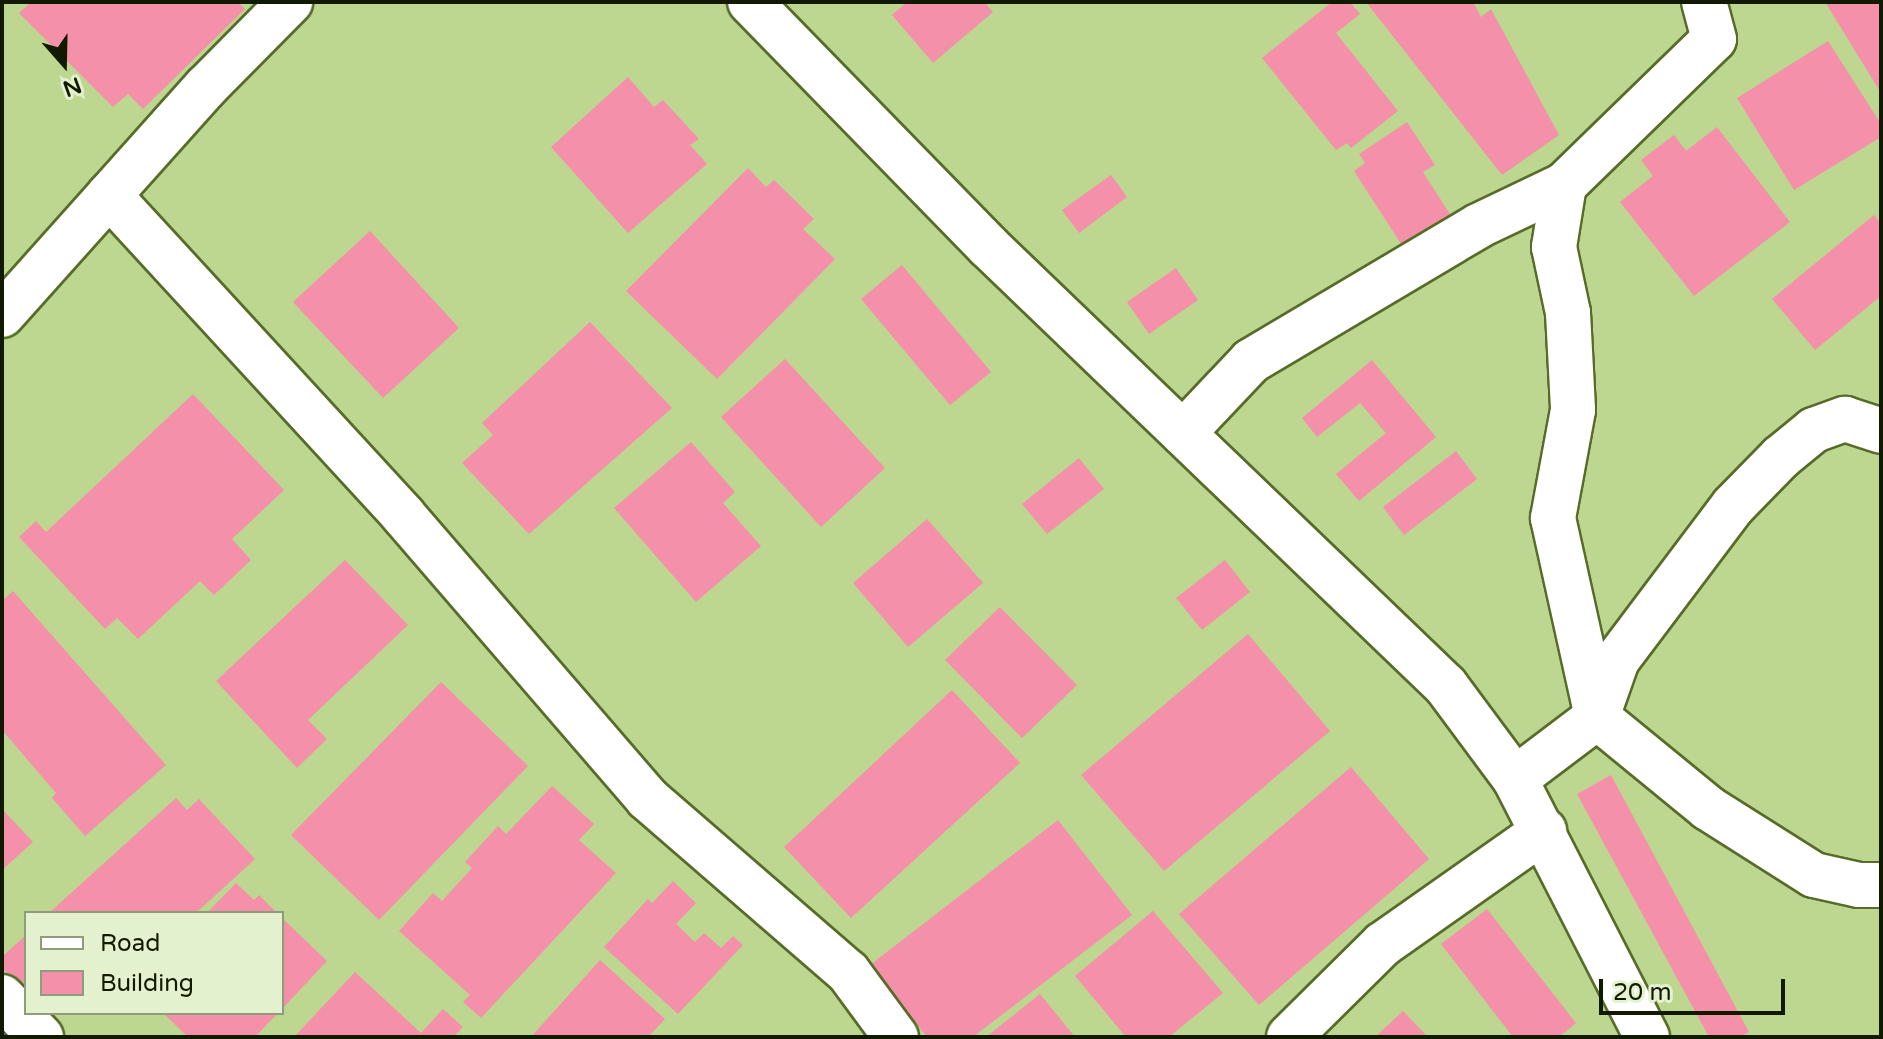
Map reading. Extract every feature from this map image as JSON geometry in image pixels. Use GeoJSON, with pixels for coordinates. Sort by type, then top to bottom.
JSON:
{"type":"FeatureCollection","features":[{"type":"Feature","properties":{"kind":"street"},"geometry":{"type":"LineString","coordinates":[[2,315],[206,87],[290,2]]}},
{"type":"Feature","properties":{"kind":"street"},"geometry":{"type":"LineString","coordinates":[[750,2],[988,246],[1446,686],[1515,779],[1647,1037]]}},
{"type":"Feature","properties":{"kind":"street"},"geometry":{"type":"LineString","coordinates":[[1183,433],[1251,361],[1478,226],[1564,185],[1714,39],[1704,2]]}},
{"type":"Feature","properties":{"kind":"street"},"geometry":{"type":"LineString","coordinates":[[1564,185],[1554,247],[1568,313],[1573,410],[1553,518],[1597,717],[1708,808],[1814,875],[1859,885],[1881,885]]}},
{"type":"Feature","properties":{"kind":"street"},"geometry":{"type":"LineString","coordinates":[[109,195],[403,515],[647,798],[848,972],[896,1037]]}},
{"type":"Feature","properties":{"kind":"street"},"geometry":{"type":"LineString","coordinates":[[1515,779],[1597,717],[1617,660],[1733,506],[1781,457],[1814,430],[1845,419],[1881,431]]}},
{"type":"Feature","properties":{"kind":"street"},"geometry":{"type":"LineString","coordinates":[[1289,1037],[1383,944],[1544,831]]}},
{"type":"Feature","properties":{"kind":"street"},"geometry":{"type":"LineString","coordinates":[[2,997],[41,1037]]}},
{"type":"Feature","properties":{"kind":"building"},"geometry":{"type":"Polygon","coordinates":[[[31,2],[238,2],[245,9],[143,109],[128,94],[113,107],[19,13],[31,2]]]}},
{"type":"Feature","properties":{"kind":"building"},"geometry":{"type":"Polygon","coordinates":[[[907,2],[984,2],[993,12],[933,63],[892,15],[907,2]]]}},
{"type":"Feature","properties":{"kind":"building"},"geometry":{"type":"Polygon","coordinates":[[[1332,2],[1350,2],[1360,14],[1336,33],[1398,111],[1351,148],[1347,143],[1336,150],[1262,58],[1332,2]]]}},
{"type":"Feature","properties":{"kind":"building"},"geometry":{"type":"Polygon","coordinates":[[[1366,2],[1473,2],[1481,17],[1491,9],[1559,135],[1502,175],[1366,2]]]}},
{"type":"Feature","properties":{"kind":"building"},"geometry":{"type":"Polygon","coordinates":[[[1825,2],[1881,2],[1881,93],[1825,2]]]}},
{"type":"Feature","properties":{"kind":"building"},"geometry":{"type":"Polygon","coordinates":[[[1828,41],[1881,124],[1881,137],[1794,190],[1737,98],[1828,41]]]}},
{"type":"Feature","properties":{"kind":"building"},"geometry":{"type":"Polygon","coordinates":[[[628,77],[654,107],[663,100],[699,139],[690,145],[707,164],[628,233],[551,147],[628,77]]]}},
{"type":"Feature","properties":{"kind":"building"},"geometry":{"type":"Polygon","coordinates":[[[1407,122],[1435,165],[1423,172],[1455,222],[1407,253],[1354,171],[1365,163],[1359,154],[1407,122]]]}},
{"type":"Feature","properties":{"kind":"building"},"geometry":{"type":"Polygon","coordinates":[[[1717,127],[1790,222],[1694,296],[1620,202],[1653,176],[1641,160],[1674,135],[1686,151],[1717,127]]]}},
{"type":"Feature","properties":{"kind":"building"},"geometry":{"type":"Polygon","coordinates":[[[748,168],[766,187],[774,180],[814,219],[803,229],[835,259],[717,379],[626,291],[748,168]]]}},
{"type":"Feature","properties":{"kind":"building"},"geometry":{"type":"Polygon","coordinates":[[[1111,175],[1127,197],[1079,233],[1062,210],[1111,175]]]}},
{"type":"Feature","properties":{"kind":"building"},"geometry":{"type":"Polygon","coordinates":[[[1874,215],[1881,224],[1881,296],[1815,350],[1772,299],[1874,215]]]}},
{"type":"Feature","properties":{"kind":"building"},"geometry":{"type":"Polygon","coordinates":[[[370,231],[459,328],[383,398],[293,302],[370,231]]]}},
{"type":"Feature","properties":{"kind":"building"},"geometry":{"type":"Polygon","coordinates":[[[902,265],[991,372],[950,405],[861,299],[902,265]]]}},
{"type":"Feature","properties":{"kind":"building"},"geometry":{"type":"Polygon","coordinates":[[[1176,268],[1198,300],[1149,334],[1127,302],[1176,268]]]}},
{"type":"Feature","properties":{"kind":"building"},"geometry":{"type":"Polygon","coordinates":[[[590,322],[672,408],[529,534],[462,463],[493,435],[482,423],[590,322]]]}},
{"type":"Feature","properties":{"kind":"building"},"geometry":{"type":"Polygon","coordinates":[[[785,359],[885,468],[821,527],[721,417],[785,359]]]}},
{"type":"Feature","properties":{"kind":"building"},"geometry":{"type":"Polygon","coordinates":[[[1372,360],[1436,437],[1359,501],[1336,474],[1386,433],[1360,403],[1317,437],[1302,418],[1372,360]]]}},
{"type":"Feature","properties":{"kind":"building"},"geometry":{"type":"Polygon","coordinates":[[[193,394],[284,490],[232,539],[251,560],[214,595],[200,581],[138,639],[117,618],[105,629],[19,537],[36,521],[46,532],[193,394]]]}},
{"type":"Feature","properties":{"kind":"building"},"geometry":{"type":"Polygon","coordinates":[[[691,442],[735,492],[723,503],[761,546],[696,602],[614,508],[691,442]]]}},
{"type":"Feature","properties":{"kind":"building"},"geometry":{"type":"Polygon","coordinates":[[[1456,451],[1477,479],[1404,535],[1383,507],[1456,451]]]}},
{"type":"Feature","properties":{"kind":"building"},"geometry":{"type":"Polygon","coordinates":[[[1079,458],[1104,489],[1047,534],[1022,504],[1079,458]]]}},
{"type":"Feature","properties":{"kind":"building"},"geometry":{"type":"Polygon","coordinates":[[[927,519],[983,583],[908,647],[853,583],[927,519]]]}},
{"type":"Feature","properties":{"kind":"building"},"geometry":{"type":"Polygon","coordinates":[[[345,560],[408,625],[308,720],[327,739],[297,768],[216,681],[345,560]]]}},
{"type":"Feature","properties":{"kind":"building"},"geometry":{"type":"Polygon","coordinates":[[[1225,560],[1250,592],[1202,630],[1176,598],[1225,560]]]}},
{"type":"Feature","properties":{"kind":"building"},"geometry":{"type":"Polygon","coordinates":[[[13,591],[166,765],[85,836],[52,798],[56,793],[2,730],[2,601],[13,591]]]}},
{"type":"Feature","properties":{"kind":"building"},"geometry":{"type":"Polygon","coordinates":[[[1000,607],[1077,685],[1022,738],[945,660],[1000,607]]]}},
{"type":"Feature","properties":{"kind":"building"},"geometry":{"type":"Polygon","coordinates":[[[1248,634],[1330,731],[1164,871],[1081,775],[1248,634]]]}},
{"type":"Feature","properties":{"kind":"building"},"geometry":{"type":"Polygon","coordinates":[[[441,682],[528,766],[379,920],[291,835],[441,682]]]}},
{"type":"Feature","properties":{"kind":"building"},"geometry":{"type":"Polygon","coordinates":[[[952,690],[1020,763],[851,918],[784,847],[952,690]]]}},
{"type":"Feature","properties":{"kind":"building"},"geometry":{"type":"Polygon","coordinates":[[[1351,767],[1429,859],[1259,1005],[1179,914],[1351,767]]]}},
{"type":"Feature","properties":{"kind":"building"},"geometry":{"type":"Polygon","coordinates":[[[1611,775],[1749,1032],[1740,1037],[1709,1037],[1577,794],[1611,775]]]}},
{"type":"Feature","properties":{"kind":"building"},"geometry":{"type":"Polygon","coordinates":[[[552,786],[594,824],[579,840],[616,873],[481,1018],[463,1002],[470,995],[399,931],[433,893],[442,901],[472,868],[465,862],[498,826],[506,834],[552,786]]]}},
{"type":"Feature","properties":{"kind":"building"},"geometry":{"type":"Polygon","coordinates":[[[176,798],[187,810],[199,799],[255,859],[198,911],[51,911],[176,798]]]}},
{"type":"Feature","properties":{"kind":"building"},"geometry":{"type":"Polygon","coordinates":[[[2,809],[33,842],[2,870],[2,809]]]}},
{"type":"Feature","properties":{"kind":"building"},"geometry":{"type":"Polygon","coordinates":[[[1058,820],[1132,915],[973,1037],[927,1037],[870,965],[1058,820]]]}},
{"type":"Feature","properties":{"kind":"building"},"geometry":{"type":"Polygon","coordinates":[[[673,881],[696,903],[676,924],[695,942],[704,933],[721,948],[733,936],[743,945],[678,1014],[604,947],[648,899],[652,903],[673,881]]]}},
{"type":"Feature","properties":{"kind":"building"},"geometry":{"type":"Polygon","coordinates":[[[236,883],[254,900],[259,895],[275,911],[209,911],[236,883]]]}},
{"type":"Feature","properties":{"kind":"building"},"geometry":{"type":"Polygon","coordinates":[[[1487,909],[1576,1023],[1559,1037],[1513,1037],[1441,944],[1487,909]]]}},
{"type":"Feature","properties":{"kind":"building"},"geometry":{"type":"Polygon","coordinates":[[[1153,911],[1223,993],[1169,1037],[1126,1037],[1075,976],[1153,911]]]}},
{"type":"Feature","properties":{"kind":"building"},"geometry":{"type":"Polygon","coordinates":[[[284,920],[327,961],[284,1007],[284,920]]]}},
{"type":"Feature","properties":{"kind":"building"},"geometry":{"type":"Polygon","coordinates":[[[24,937],[24,982],[20,986],[2,968],[2,957],[24,937]]]}},
{"type":"Feature","properties":{"kind":"building"},"geometry":{"type":"Polygon","coordinates":[[[600,960],[665,1019],[648,1037],[531,1037],[600,960]]]}},
{"type":"Feature","properties":{"kind":"building"},"geometry":{"type":"Polygon","coordinates":[[[355,972],[421,1033],[443,1009],[463,1027],[453,1037],[294,1037],[355,972]]]}},
{"type":"Feature","properties":{"kind":"building"},"geometry":{"type":"Polygon","coordinates":[[[1040,994],[1075,1037],[986,1037],[1040,994]]]}},
{"type":"Feature","properties":{"kind":"building"},"geometry":{"type":"Polygon","coordinates":[[[1403,1011],[1428,1037],[1375,1037],[1403,1011]]]}},
{"type":"Feature","properties":{"kind":"building"},"geometry":{"type":"Polygon","coordinates":[[[165,1015],[276,1015],[255,1037],[188,1037],[165,1015]]]}}]}
